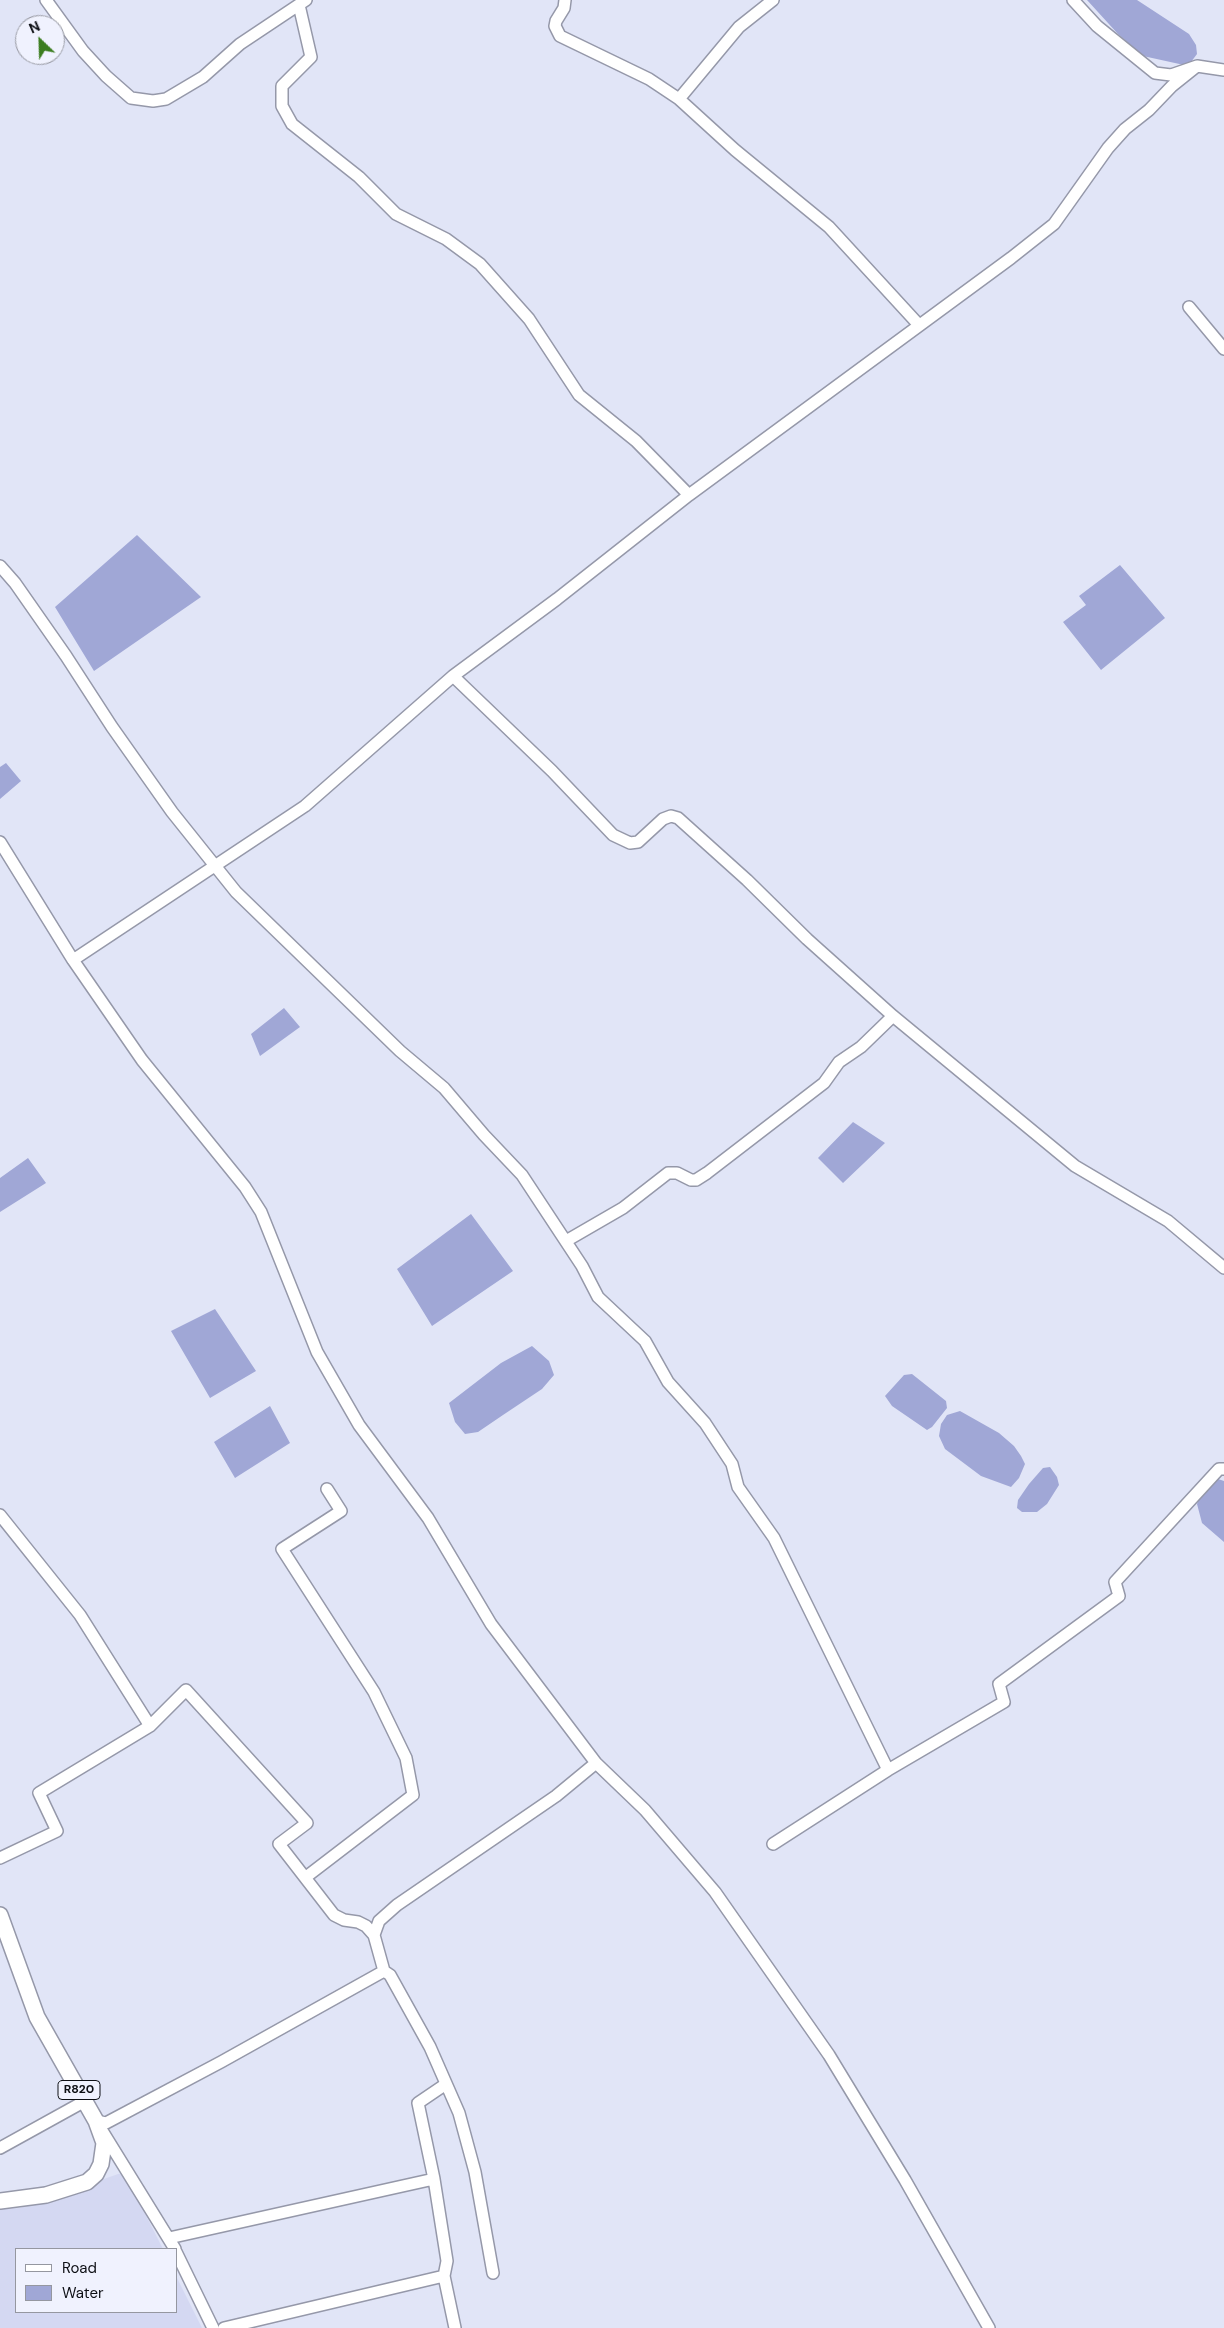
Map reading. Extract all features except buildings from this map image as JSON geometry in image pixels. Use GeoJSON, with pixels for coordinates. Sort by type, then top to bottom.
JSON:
{"type":"FeatureCollection","features":[{"type":"Feature","properties":{"kind":"main road","name":"R820"},"geometry":{"type":"LineString","coordinates":[[0,1915],[37,2017],[96,2120],[104,2143],[104,2154],[96,2174],[87,2182],[46,2195],[0,2201]]}},
{"type":"Feature","properties":{"kind":"street"},"geometry":{"type":"LineString","coordinates":[[46,0],[83,51],[106,76],[131,98],[153,101],[166,99],[204,77],[240,44],[303,2],[311,57],[282,86],[282,106],[292,124],[359,177],[396,214],[446,239],[480,264],[529,320],[579,395],[636,441],[689,495]]}},
{"type":"Feature","properties":{"kind":"street"},"geometry":{"type":"LineString","coordinates":[[565,0],[564,8],[556,21],[560,36],[649,79],[679,99],[735,150],[829,227],[919,324]]}},
{"type":"Feature","properties":{"kind":"street"},"geometry":{"type":"LineString","coordinates":[[679,99],[738,27],[773,0]]}},
{"type":"Feature","properties":{"kind":"street"},"geometry":{"type":"LineString","coordinates":[[1074,0],[1097,26],[1155,73],[1171,75],[1197,66],[1224,70]]}},
{"type":"Feature","properties":{"kind":"street"},"geometry":{"type":"LineString","coordinates":[[73,960],[305,806],[453,676],[557,599],[689,495],[886,351],[919,324],[1011,258],[1054,224],[1120,135],[1197,66]]}},
{"type":"Feature","properties":{"kind":"street"},"geometry":{"type":"LineString","coordinates":[[1189,307],[1224,349]]}},
{"type":"Feature","properties":{"kind":"street"},"geometry":{"type":"LineString","coordinates":[[0,566],[15,583],[172,812],[236,892],[400,1051],[444,1088],[484,1135],[522,1175],[566,1241],[598,1297],[645,1341],[668,1382],[705,1423],[732,1464],[738,1487],[774,1538],[888,1770]]}},
{"type":"Feature","properties":{"kind":"street"},"geometry":{"type":"LineString","coordinates":[[453,676],[552,771],[613,835],[630,843],[638,842],[663,819],[671,816],[678,818],[747,880],[807,939],[893,1016],[1075,1166],[1168,1222],[1224,1268]]}},
{"type":"Feature","properties":{"kind":"street"},"geometry":{"type":"LineString","coordinates":[[0,842],[73,960],[142,1060],[249,1193],[265,1221],[317,1352],[358,1424],[428,1518],[491,1624],[596,1764],[645,1810],[721,1900],[829,2055],[905,2180],[989,2328]]}},
{"type":"Feature","properties":{"kind":"street"},"geometry":{"type":"LineString","coordinates":[[566,1241],[623,1208],[668,1173],[677,1173],[691,1180],[696,1180],[824,1083],[839,1062],[861,1047],[893,1016]]}},
{"type":"Feature","properties":{"kind":"street"},"geometry":{"type":"LineString","coordinates":[[773,1844],[888,1770],[1004,1702],[999,1684],[1119,1596],[1116,1582],[1219,1469],[1224,1469]]}},
{"type":"Feature","properties":{"kind":"street"},"geometry":{"type":"LineString","coordinates":[[306,1877],[413,1795],[406,1758],[374,1692],[282,1549],[341,1511],[327,1490]]}},
{"type":"Feature","properties":{"kind":"street"},"geometry":{"type":"LineString","coordinates":[[0,1514],[80,1615],[150,1726]]}},
{"type":"Feature","properties":{"kind":"street"},"geometry":{"type":"LineString","coordinates":[[0,1858],[57,1831],[39,1793],[150,1726],[186,1690],[307,1823],[279,1844],[334,1915],[344,1920],[358,1922],[366,1926],[374,1935],[384,1971],[390,1975],[430,2047],[458,2113],[475,2172],[493,2273]]}},
{"type":"Feature","properties":{"kind":"street"},"geometry":{"type":"LineString","coordinates":[[374,1935],[380,1921],[398,1905],[556,1796],[596,1764]]}},
{"type":"Feature","properties":{"kind":"street"},"geometry":{"type":"LineString","coordinates":[[96,2120],[106,2123],[221,2062],[384,1971]]}},
{"type":"Feature","properties":{"kind":"street"},"geometry":{"type":"LineString","coordinates":[[446,2084],[418,2103],[434,2179],[447,2261],[444,2276],[455,2328]]}},
{"type":"Feature","properties":{"kind":"street"},"geometry":{"type":"LineString","coordinates":[[0,2148],[85,2101]]}},
{"type":"Feature","properties":{"kind":"street"},"geometry":{"type":"LineString","coordinates":[[96,2120],[174,2248]]}},
{"type":"Feature","properties":{"kind":"street"},"geometry":{"type":"LineString","coordinates":[[169,2238],[434,2179]]}},
{"type":"Feature","properties":{"kind":"street"},"geometry":{"type":"LineString","coordinates":[[178,2257],[213,2328]]}},
{"type":"Feature","properties":{"kind":"street"},"geometry":{"type":"LineString","coordinates":[[224,2328],[444,2276]]}},
{"type":"Feature","properties":{"kind":"shaded area"},"geometry":{"type":"Polygon","coordinates":[[[124,2172],[162,2248],[15,2248],[15,2313],[178,2313],[178,2280],[202,2328],[0,2328],[0,2209],[20,2208],[124,2172]]]}},
{"type":"Feature","properties":{"kind":"water"},"geometry":{"type":"Polygon","coordinates":[[[1087,0],[1137,0],[1189,34],[1196,45],[1197,54],[1191,62],[1184,65],[1143,56],[1118,34],[1087,0]]]}},
{"type":"Feature","properties":{"kind":"water"},"geometry":{"type":"Polygon","coordinates":[[[137,535],[201,597],[94,671],[55,607],[137,535]]]}},
{"type":"Feature","properties":{"kind":"water"},"geometry":{"type":"Polygon","coordinates":[[[1120,565],[1165,618],[1101,670],[1063,622],[1086,605],[1079,596],[1120,565]]]}},
{"type":"Feature","properties":{"kind":"water"},"geometry":{"type":"Polygon","coordinates":[[[6,763],[21,781],[0,799],[0,767],[6,763]]]}},
{"type":"Feature","properties":{"kind":"water"},"geometry":{"type":"Polygon","coordinates":[[[284,1008],[300,1027],[260,1056],[251,1034],[284,1008]]]}},
{"type":"Feature","properties":{"kind":"water"},"geometry":{"type":"Polygon","coordinates":[[[853,1122],[885,1143],[843,1183],[818,1158],[853,1122]]]}},
{"type":"Feature","properties":{"kind":"water"},"geometry":{"type":"Polygon","coordinates":[[[28,1158],[46,1183],[0,1212],[0,1178],[28,1158]]]}},
{"type":"Feature","properties":{"kind":"water"},"geometry":{"type":"Polygon","coordinates":[[[471,1214],[513,1271],[432,1326],[397,1269],[471,1214]]]}},
{"type":"Feature","properties":{"kind":"water"},"geometry":{"type":"Polygon","coordinates":[[[215,1309],[256,1371],[210,1398],[171,1331],[215,1309]]]}},
{"type":"Feature","properties":{"kind":"water"},"geometry":{"type":"Polygon","coordinates":[[[532,1346],[549,1361],[554,1375],[542,1389],[478,1432],[465,1434],[455,1422],[449,1403],[501,1363],[532,1346]]]}},
{"type":"Feature","properties":{"kind":"water"},"geometry":{"type":"Polygon","coordinates":[[[912,1374],[946,1401],[947,1408],[932,1427],[927,1430],[892,1406],[885,1396],[904,1375],[912,1374]]]}},
{"type":"Feature","properties":{"kind":"water"},"geometry":{"type":"Polygon","coordinates":[[[270,1406],[290,1443],[235,1478],[214,1442],[270,1406]]]}},
{"type":"Feature","properties":{"kind":"water"},"geometry":{"type":"Polygon","coordinates":[[[960,1411],[999,1433],[1014,1446],[1021,1456],[1025,1464],[1019,1478],[1011,1487],[981,1476],[945,1449],[939,1436],[941,1424],[947,1415],[960,1411]]]}},
{"type":"Feature","properties":{"kind":"water"},"geometry":{"type":"Polygon","coordinates":[[[1050,1467],[1057,1477],[1059,1485],[1047,1504],[1037,1512],[1022,1512],[1017,1508],[1018,1500],[1043,1468],[1050,1467]]]}},
{"type":"Feature","properties":{"kind":"water"},"geometry":{"type":"Polygon","coordinates":[[[1218,1479],[1224,1481],[1224,1542],[1202,1523],[1197,1504],[1200,1497],[1218,1479]]]}}]}
